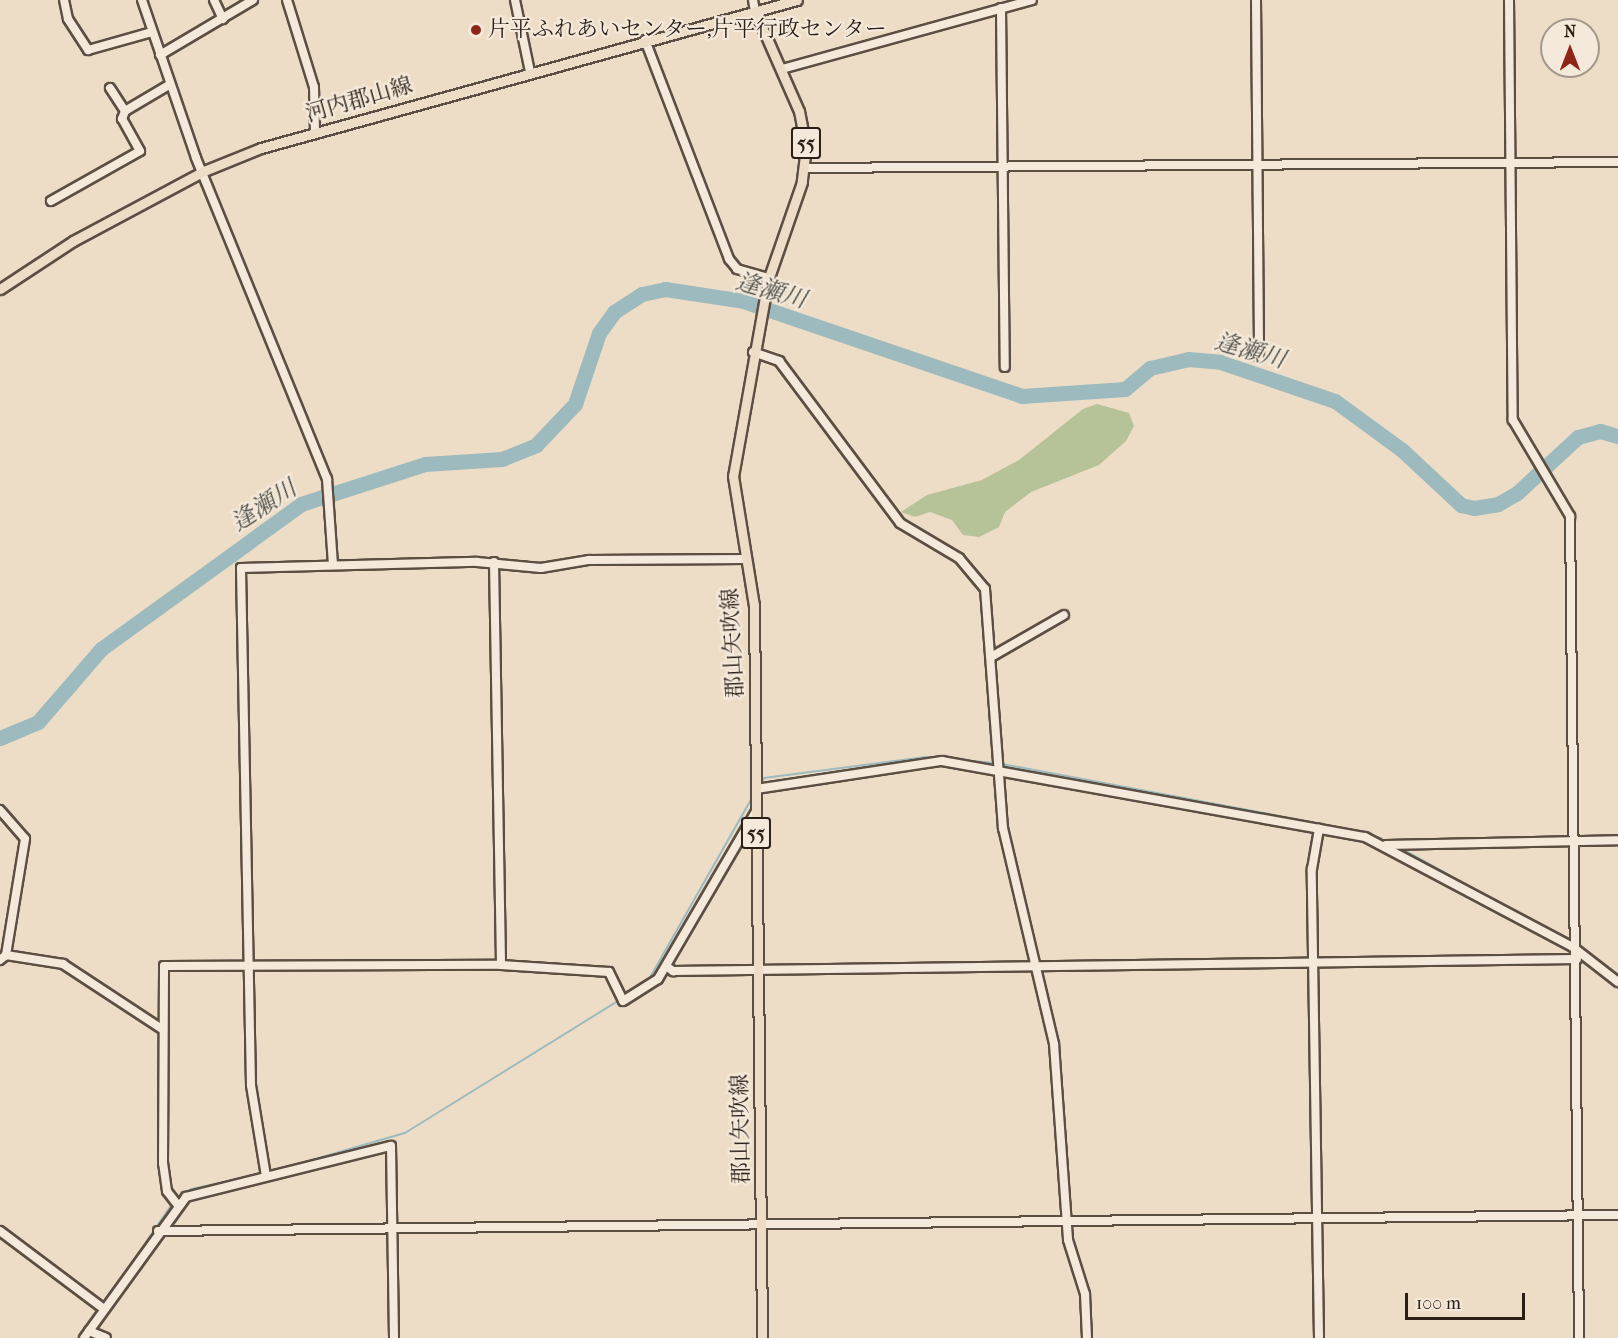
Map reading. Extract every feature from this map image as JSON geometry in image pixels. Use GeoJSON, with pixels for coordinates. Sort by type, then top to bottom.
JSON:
{"type":"FeatureCollection","features":[{"type":"Feature","properties":{"kind":"main road"},"geometry":{"type":"LineString","coordinates":[[755,11],[797,0]]}},
{"type":"Feature","properties":{"kind":"main road","name":"河内郡山線"},"geometry":{"type":"LineString","coordinates":[[0,289],[28,267],[204,171],[315,132],[755,11]]}},
{"type":"Feature","properties":{"kind":"main road","name":"郡山矢吹線"},"geometry":{"type":"LineString","coordinates":[[755,11],[782,69],[803,126],[805,168],[768,279],[753,352],[733,476],[754,604],[762,1338]]}},
{"type":"Feature","properties":{"kind":"street"},"geometry":{"type":"LineString","coordinates":[[64,0],[68,19],[88,50],[152,32]]}},
{"type":"Feature","properties":{"kind":"street"},"geometry":{"type":"LineString","coordinates":[[142,0],[169,85],[327,479],[333,564]]}},
{"type":"Feature","properties":{"kind":"street"},"geometry":{"type":"LineString","coordinates":[[214,0],[223,19]]}},
{"type":"Feature","properties":{"kind":"street"},"geometry":{"type":"LineString","coordinates":[[160,55],[253,0]]}},
{"type":"Feature","properties":{"kind":"street"},"geometry":{"type":"LineString","coordinates":[[286,0],[314,87],[315,132]]}},
{"type":"Feature","properties":{"kind":"street"},"geometry":{"type":"LineString","coordinates":[[515,0],[530,72]]}},
{"type":"Feature","properties":{"kind":"street"},"geometry":{"type":"LineString","coordinates":[[753,0],[755,11]]}},
{"type":"Feature","properties":{"kind":"street"},"geometry":{"type":"LineString","coordinates":[[782,69],[1032,0]]}},
{"type":"Feature","properties":{"kind":"street"},"geometry":{"type":"LineString","coordinates":[[1256,0],[1259,357]]}},
{"type":"Feature","properties":{"kind":"street"},"geometry":{"type":"LineString","coordinates":[[1509,0],[1513,414],[1570,516],[1573,841],[1577,955],[1579,1338]]}},
{"type":"Feature","properties":{"kind":"street"},"geometry":{"type":"LineString","coordinates":[[1001,8],[1005,367]]}},
{"type":"Feature","properties":{"kind":"street"},"geometry":{"type":"LineString","coordinates":[[645,40],[734,267],[768,279]]}},
{"type":"Feature","properties":{"kind":"street"},"geometry":{"type":"LineString","coordinates":[[51,201],[140,151],[122,119],[125,111],[169,85]]}},
{"type":"Feature","properties":{"kind":"street"},"geometry":{"type":"LineString","coordinates":[[110,88],[125,111]]}},
{"type":"Feature","properties":{"kind":"street"},"geometry":{"type":"LineString","coordinates":[[805,168],[1510,165],[1618,162]]}},
{"type":"Feature","properties":{"kind":"street"},"geometry":{"type":"LineString","coordinates":[[753,352],[778,360],[900,523],[959,558],[982,579],[988,599],[996,769],[1003,828],[1059,1074],[1067,1221],[1086,1302],[1087,1338]]}},
{"type":"Feature","properties":{"kind":"street"},"geometry":{"type":"LineString","coordinates":[[266,1176],[251,1085],[240,571],[248,564],[494,562],[541,568],[589,560],[746,559]]}},
{"type":"Feature","properties":{"kind":"street"},"geometry":{"type":"LineString","coordinates":[[494,562],[501,965]]}},
{"type":"Feature","properties":{"kind":"street"},"geometry":{"type":"LineString","coordinates":[[991,657],[1064,615]]}},
{"type":"Feature","properties":{"kind":"street"},"geometry":{"type":"LineString","coordinates":[[756,789],[942,760],[1319,829],[1386,845],[1618,840]]}},
{"type":"Feature","properties":{"kind":"street"},"geometry":{"type":"LineString","coordinates":[[0,810],[25,839],[3,957],[63,964],[162,1029]]}},
{"type":"Feature","properties":{"kind":"street"},"geometry":{"type":"LineString","coordinates":[[177,1204],[164,1175],[162,1029],[164,966],[247,962],[501,965],[609,972],[623,1001],[652,983],[666,966],[756,811]]}},
{"type":"Feature","properties":{"kind":"street"},"geometry":{"type":"LineString","coordinates":[[1319,829],[1312,869],[1319,1338]]}},
{"type":"Feature","properties":{"kind":"street"},"geometry":{"type":"LineString","coordinates":[[1386,845],[1577,955],[1618,982]]}},
{"type":"Feature","properties":{"kind":"street"},"geometry":{"type":"LineString","coordinates":[[666,966],[673,971],[1315,965],[1577,955]]}},
{"type":"Feature","properties":{"kind":"street"},"geometry":{"type":"LineString","coordinates":[[105,1338],[86,1335],[177,1204],[199,1191],[391,1146],[394,1338]]}},
{"type":"Feature","properties":{"kind":"street"},"geometry":{"type":"LineString","coordinates":[[158,1231],[761,1227],[1618,1215]]}},
{"type":"Feature","properties":{"kind":"street"},"geometry":{"type":"LineString","coordinates":[[0,1231],[104,1309]]}},
{"type":"Feature","properties":{"kind":"green space"},"geometry":{"type":"Polygon","coordinates":[[[1097,404],[1129,413],[1134,426],[1126,441],[1099,465],[1031,492],[1005,512],[999,527],[979,537],[963,535],[952,520],[930,512],[915,517],[901,512],[927,495],[982,480],[1019,460],[1083,409],[1097,404]]]}},
{"type":"Feature","properties":{"kind":"waterway","name":"逢瀬川"},"geometry":{"type":"LineString","coordinates":[[0,738],[38,722],[101,649],[301,504],[425,464],[502,459],[536,445],[575,404],[599,333],[614,312],[642,294],[665,289],[743,301],[1022,396],[1125,389],[1150,368],[1188,359],[1220,362],[1335,401],[1402,450],[1461,505],[1474,508],[1498,504],[1517,493],[1578,437],[1600,431],[1618,436]]}},
{"type":"Feature","properties":{"kind":"waterway"},"geometry":{"type":"LineString","coordinates":[[759,786],[764,778],[926,757],[996,763]]}},
{"type":"Feature","properties":{"kind":"waterway"},"geometry":{"type":"LineString","coordinates":[[1002,764],[1313,822]]}},
{"type":"Feature","properties":{"kind":"waterway"},"geometry":{"type":"LineString","coordinates":[[648,981],[753,796]]}},
{"type":"Feature","properties":{"kind":"waterway"},"geometry":{"type":"LineString","coordinates":[[1326,825],[1381,838]]}},
{"type":"Feature","properties":{"kind":"waterway"},"geometry":{"type":"LineString","coordinates":[[1399,847],[1540,926]]}},
{"type":"Feature","properties":{"kind":"waterway"},"geometry":{"type":"LineString","coordinates":[[1582,950],[1618,976]]}},
{"type":"Feature","properties":{"kind":"waterway"},"geometry":{"type":"LineString","coordinates":[[274,1171],[405,1133],[621,999]]}},
{"type":"Feature","properties":{"kind":"waterway"},"geometry":{"type":"LineString","coordinates":[[97,1314],[174,1201],[191,1189],[263,1174]]}},
{"type":"Feature","properties":{"kind":"waterway"},"geometry":{"type":"LineString","coordinates":[[79,1338],[87,1328]]}},
{"type":"Feature","properties":{"kind":"place","name":"片平ふれあいセンター,片平行政センター"},"geometry":{"type":"Point","coordinates":[476,30]}}]}
